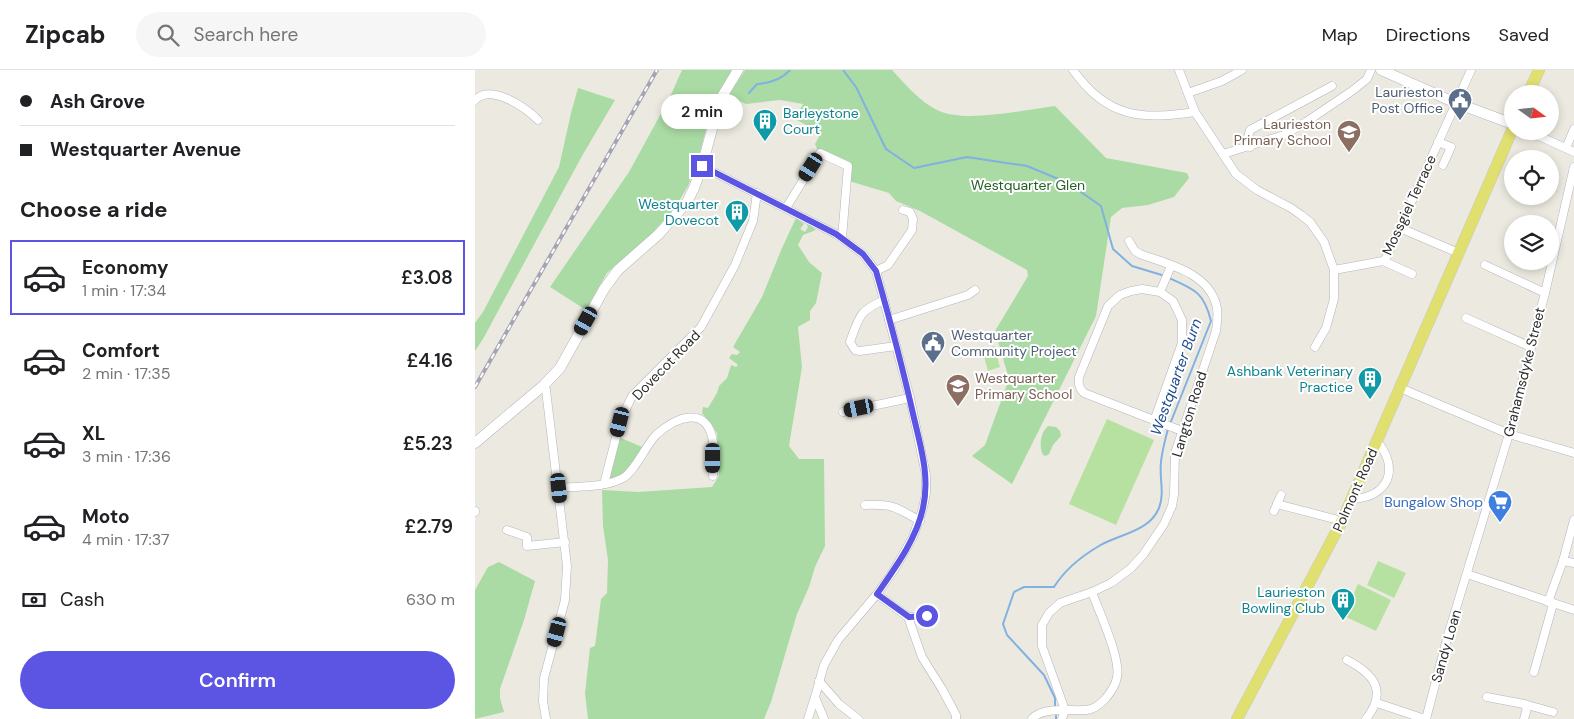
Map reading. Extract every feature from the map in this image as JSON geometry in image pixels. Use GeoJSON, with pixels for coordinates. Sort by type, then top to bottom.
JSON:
{"type":"FeatureCollection","features":[{"type":"Feature","properties":{"kind":"main road"},"geometry":{"type":"LineString","coordinates":[[475,443],[544,385],[559,368],[604,289],[618,270],[659,234],[687,202],[702,166],[720,100],[737,70]]}},
{"type":"Feature","properties":{"kind":"main road"},"geometry":{"type":"LineString","coordinates":[[1381,70],[1504,122]]}},
{"type":"Feature","properties":{"kind":"main road"},"geometry":{"type":"LineString","coordinates":[[1532,85],[1539,70]]}},
{"type":"Feature","properties":{"kind":"main road","name":"Polmont Road"},"geometry":{"type":"LineString","coordinates":[[1237,719],[1342,521],[1400,388],[1456,252],[1507,140]]}},
{"type":"Feature","properties":{"kind":"street"},"geometry":{"type":"LineString","coordinates":[[1073,70],[1083,84],[1097,98],[1110,106],[1128,113],[1148,117],[1165,117],[1195,112]]}},
{"type":"Feature","properties":{"kind":"street"},"geometry":{"type":"LineString","coordinates":[[1179,70],[1195,112],[1236,174],[1246,183],[1291,208],[1310,222],[1325,242],[1334,270],[1334,299],[1326,328],[1315,347]]}},
{"type":"Feature","properties":{"kind":"street"},"geometry":{"type":"LineString","coordinates":[[1188,93],[1222,81],[1242,70]]}},
{"type":"Feature","properties":{"kind":"street"},"geometry":{"type":"LineString","coordinates":[[1223,154],[1285,135],[1361,84],[1367,79],[1371,70]]}},
{"type":"Feature","properties":{"kind":"street","name":"Mossgiel Terrace"},"geometry":{"type":"LineString","coordinates":[[1334,270],[1383,261],[1400,228],[1471,70]]}},
{"type":"Feature","properties":{"kind":"street"},"geometry":{"type":"LineString","coordinates":[[1250,147],[1248,137],[1250,130],[1332,86]]}},
{"type":"Feature","properties":{"kind":"street"},"geometry":{"type":"LineString","coordinates":[[475,100],[480,95],[489,94],[512,101],[527,110],[538,120]]}},
{"type":"Feature","properties":{"kind":"street"},"geometry":{"type":"LineString","coordinates":[[1566,148],[1574,129]]}},
{"type":"Feature","properties":{"kind":"street"},"geometry":{"type":"LineString","coordinates":[[1548,140],[1574,152]]}},
{"type":"Feature","properties":{"kind":"street"},"geometry":{"type":"LineString","coordinates":[[1438,142],[1451,147],[1443,165]]}},
{"type":"Feature","properties":{"kind":"street"},"geometry":{"type":"LineString","coordinates":[[786,208],[820,153],[848,166],[842,238]]}},
{"type":"Feature","properties":{"kind":"street"},"geometry":{"type":"LineString","coordinates":[[702,166],[842,238],[863,254],[876,271],[910,398],[926,475],[926,492],[919,520],[905,552],[877,594],[838,640],[824,665],[808,719]]}},
{"type":"Feature","properties":{"kind":"street","name":"Grahamsdyke Street"},"geometry":{"type":"LineString","coordinates":[[1467,574],[1509,434],[1545,293],[1574,168]]}},
{"type":"Feature","properties":{"kind":"street","name":"Dovecot Road"},"geometry":{"type":"LineString","coordinates":[[604,484],[620,422],[633,396],[701,327],[735,265],[753,221],[757,193]]}},
{"type":"Feature","properties":{"kind":"street"},"geometry":{"type":"LineString","coordinates":[[876,271],[887,265],[912,230],[913,218],[910,212],[903,210]]}},
{"type":"Feature","properties":{"kind":"street"},"geometry":{"type":"LineString","coordinates":[[1400,228],[1456,252]]}},
{"type":"Feature","properties":{"kind":"street","name":"Langton Road"},"geometry":{"type":"LineString","coordinates":[[1065,710],[1042,646],[1042,625],[1049,614],[1060,603],[1111,583],[1129,569],[1143,555],[1165,524],[1173,506],[1175,453],[1215,331],[1218,315],[1216,304],[1203,283],[1194,276],[1168,273],[1135,251],[1129,241]]}},
{"type":"Feature","properties":{"kind":"street"},"geometry":{"type":"LineString","coordinates":[[1383,261],[1412,274]]}},
{"type":"Feature","properties":{"kind":"street"},"geometry":{"type":"LineString","coordinates":[[1485,265],[1545,293]]}},
{"type":"Feature","properties":{"kind":"street"},"geometry":{"type":"LineString","coordinates":[[1160,292],[1168,273]]}},
{"type":"Feature","properties":{"kind":"street"},"geometry":{"type":"LineString","coordinates":[[1154,421],[1182,343],[1182,320],[1173,302],[1160,292],[1142,289],[1120,294],[1108,306],[1078,383],[1084,393],[1154,421],[1182,431]]}},
{"type":"Feature","properties":{"kind":"street"},"geometry":{"type":"LineString","coordinates":[[889,320],[969,295],[975,290]]}},
{"type":"Feature","properties":{"kind":"street"},"geometry":{"type":"LineString","coordinates":[[884,300],[867,307],[859,318],[850,342],[855,350],[860,351],[896,346]]}},
{"type":"Feature","properties":{"kind":"street"},"geometry":{"type":"LineString","coordinates":[[1466,318],[1531,347]]}},
{"type":"Feature","properties":{"kind":"street"},"geometry":{"type":"LineString","coordinates":[[544,385],[559,488],[567,566],[565,600],[544,678],[543,702],[546,719]]}},
{"type":"Feature","properties":{"kind":"street"},"geometry":{"type":"LineString","coordinates":[[1400,388],[1509,434],[1574,453]]}},
{"type":"Feature","properties":{"kind":"street"},"geometry":{"type":"LineString","coordinates":[[843,412],[910,398]]}},
{"type":"Feature","properties":{"kind":"street"},"geometry":{"type":"LineString","coordinates":[[559,488],[604,484],[625,477],[655,436],[679,418],[696,417],[706,423],[713,440],[713,476]]}},
{"type":"Feature","properties":{"kind":"street"},"geometry":{"type":"LineString","coordinates":[[1352,499],[1375,494],[1387,480],[1389,471],[1388,461],[1386,454],[1377,441]]}},
{"type":"Feature","properties":{"kind":"street"},"geometry":{"type":"LineString","coordinates":[[1281,495],[1276,507],[1342,521]]}},
{"type":"Feature","properties":{"kind":"street"},"geometry":{"type":"LineString","coordinates":[[865,505],[887,504],[919,520]]}},
{"type":"Feature","properties":{"kind":"street"},"geometry":{"type":"LineString","coordinates":[[1533,672],[1550,603],[1574,520]]}},
{"type":"Feature","properties":{"kind":"street"},"geometry":{"type":"LineString","coordinates":[[507,530],[527,537],[528,555]]}},
{"type":"Feature","properties":{"kind":"street"},"geometry":{"type":"LineString","coordinates":[[527,546],[565,542]]}},
{"type":"Feature","properties":{"kind":"street"},"geometry":{"type":"LineString","coordinates":[[1563,560],[1574,563]]}},
{"type":"Feature","properties":{"kind":"street"},"geometry":{"type":"LineString","coordinates":[[1467,574],[1574,610]]}},
{"type":"Feature","properties":{"kind":"street","name":"Sandy Loan"},"geometry":{"type":"LineString","coordinates":[[1425,719],[1467,574]]}},
{"type":"Feature","properties":{"kind":"street"},"geometry":{"type":"LineString","coordinates":[[1032,719],[1043,712],[1086,710],[1098,707],[1111,693],[1117,677],[1116,659],[1092,592]]}},
{"type":"Feature","properties":{"kind":"street"},"geometry":{"type":"LineString","coordinates":[[877,594],[909,617],[922,657],[942,688],[956,715],[956,719]]}},
{"type":"Feature","properties":{"kind":"street"},"geometry":{"type":"LineString","coordinates":[[909,617],[927,616]]}},
{"type":"Feature","properties":{"kind":"street"},"geometry":{"type":"LineString","coordinates":[[1347,660],[1371,676],[1376,690],[1377,703],[1366,719]]}},
{"type":"Feature","properties":{"kind":"street"},"geometry":{"type":"LineString","coordinates":[[819,681],[839,704],[858,719]]}},
{"type":"Feature","properties":{"kind":"street"},"geometry":{"type":"LineString","coordinates":[[815,697],[824,719]]}},
{"type":"Feature","properties":{"kind":"street"},"geometry":{"type":"LineString","coordinates":[[1487,697],[1553,712]]}},
{"type":"Feature","properties":{"kind":"street"},"geometry":{"type":"LineString","coordinates":[[1377,703],[1425,719]]}},
{"type":"Feature","properties":{"kind":"street"},"geometry":{"type":"LineString","coordinates":[[1524,704],[1527,708],[1524,719]]}},
{"type":"Feature","properties":{"kind":"street"},"geometry":{"type":"LineString","coordinates":[[1063,719],[1065,710]]}},
{"type":"Feature","properties":{"kind":"green space"},"geometry":{"type":"Polygon","coordinates":[[[682,70],[732,70],[712,106],[699,156],[688,186],[673,211],[649,236],[607,273],[586,310],[550,287],[629,172],[670,97],[682,70]]]}},
{"type":"Feature","properties":{"kind":"green space","name":"Westquarter Glen"},"geometry":{"type":"Polygon","coordinates":[[[745,70],[892,70],[914,93],[932,107],[939,111],[964,116],[980,116],[1055,106],[1106,158],[1187,173],[1189,178],[1174,197],[1148,205],[1122,208],[1111,217],[1096,316],[1012,484],[972,456],[985,445],[1009,379],[995,331],[1028,276],[1027,270],[920,211],[896,201],[889,193],[849,181],[850,165],[818,151],[815,144],[821,133],[795,119],[803,104],[780,100],[746,104],[728,96],[745,70]]]}},
{"type":"Feature","properties":{"kind":"green space"},"geometry":{"type":"Polygon","coordinates":[[[578,88],[615,100],[582,156],[475,351],[475,323],[483,312],[559,167],[578,88]]]}},
{"type":"Feature","properties":{"kind":"green space"},"geometry":{"type":"Polygon","coordinates":[[[796,218],[804,224],[800,229],[805,232],[808,224],[816,230],[803,235],[798,245],[809,262],[822,273],[816,303],[810,311],[810,320],[798,327],[802,367],[789,446],[799,459],[824,459],[825,546],[797,614],[771,702],[764,719],[588,719],[585,693],[590,648],[595,646],[601,599],[607,593],[608,560],[603,526],[602,490],[638,492],[712,487],[719,476],[717,433],[702,413],[703,407],[708,408],[719,386],[727,378],[731,365],[736,367],[738,365],[729,358],[732,354],[737,355],[740,352],[733,347],[762,297],[796,218]]]}},
{"type":"Feature","properties":{"kind":"green space"},"geometry":{"type":"Polygon","coordinates":[[[994,346],[1000,367],[988,371],[982,350],[994,346]]]}},
{"type":"Feature","properties":{"kind":"green space"},"geometry":{"type":"Polygon","coordinates":[[[1107,419],[1154,440],[1116,525],[1069,504],[1107,419]]]}},
{"type":"Feature","properties":{"kind":"green space"},"geometry":{"type":"Polygon","coordinates":[[[1048,426],[1056,427],[1060,431],[1061,436],[1046,456],[1043,455],[1041,444],[1043,432],[1048,426]]]}},
{"type":"Feature","properties":{"kind":"green space"},"geometry":{"type":"Polygon","coordinates":[[[616,436],[647,449],[625,477],[604,484],[616,436]]]}},
{"type":"Feature","properties":{"kind":"green space"},"geometry":{"type":"Polygon","coordinates":[[[1378,561],[1406,573],[1394,598],[1367,585],[1378,561]]]}},
{"type":"Feature","properties":{"kind":"green space"},"geometry":{"type":"Polygon","coordinates":[[[499,562],[535,581],[524,620],[500,689],[500,698],[504,712],[475,719],[475,590],[488,567],[499,562]]]}},
{"type":"Feature","properties":{"kind":"green space"},"geometry":{"type":"Polygon","coordinates":[[[1358,584],[1391,600],[1376,631],[1344,616],[1358,584]]]}},
{"type":"Feature","properties":{"kind":"waterway"},"geometry":{"type":"LineString","coordinates":[[749,93],[757,84],[775,80],[790,70]]}},
{"type":"Feature","properties":{"kind":"waterway","name":"Westquarter Burn"},"geometry":{"type":"LineString","coordinates":[[843,70],[856,87],[886,149],[914,168],[967,157],[1027,166],[1068,183],[1101,206],[1113,249],[1132,266],[1165,276]]}},
{"type":"Feature","properties":{"kind":"waterway","name":"Westquarter Burn"},"geometry":{"type":"LineString","coordinates":[[1169,278],[1197,293],[1205,304],[1211,321],[1170,424]]}},
{"type":"Feature","properties":{"kind":"waterway","name":"Westquarter Burn"},"geometry":{"type":"LineString","coordinates":[[1055,706],[1055,698],[1044,675],[1007,635],[1003,624],[1014,592],[1024,587],[1054,587],[1068,570],[1086,554],[1107,542],[1133,532],[1154,516],[1161,502],[1161,462],[1168,429]]}},
{"type":"Feature","properties":{"kind":"railway"},"geometry":{"type":"LineString","coordinates":[[475,387],[657,70]]}},
{"type":"Feature","properties":{"kind":"place","name":"Laurieston Post Office"},"geometry":{"type":"Point","coordinates":[1460,121]}},
{"type":"Feature","properties":{"kind":"place","name":"Barleystone Court"},"geometry":{"type":"Point","coordinates":[765,142]}},
{"type":"Feature","properties":{"kind":"place","name":"Laurieston Primary School"},"geometry":{"type":"Point","coordinates":[1349,153]}},
{"type":"Feature","properties":{"kind":"place","name":"Westquarter Dovecot"},"geometry":{"type":"Point","coordinates":[737,233]}},
{"type":"Feature","properties":{"kind":"place","name":"Westquarter Community Project"},"geometry":{"type":"Point","coordinates":[933,364]}},
{"type":"Feature","properties":{"kind":"place","name":"Ashbank Veterinary Practice"},"geometry":{"type":"Point","coordinates":[1370,400]}},
{"type":"Feature","properties":{"kind":"place","name":"Westquarter Primary School"},"geometry":{"type":"Point","coordinates":[958,407]}},
{"type":"Feature","properties":{"kind":"place","name":"Bungalow Shop"},"geometry":{"type":"Point","coordinates":[1500,523]}},
{"type":"Feature","properties":{"kind":"place","name":"Laurieston Bowling Club"},"geometry":{"type":"Point","coordinates":[1343,621]}},
{"type":"Feature","properties":{"kind":"route"},"geometry":{"type":"LineString","coordinates":[[702,166],[836,234],[863,254],[876,271],[910,398],[926,475],[926,492],[923,508],[913,538],[877,594],[909,617],[927,616]]}}]}
